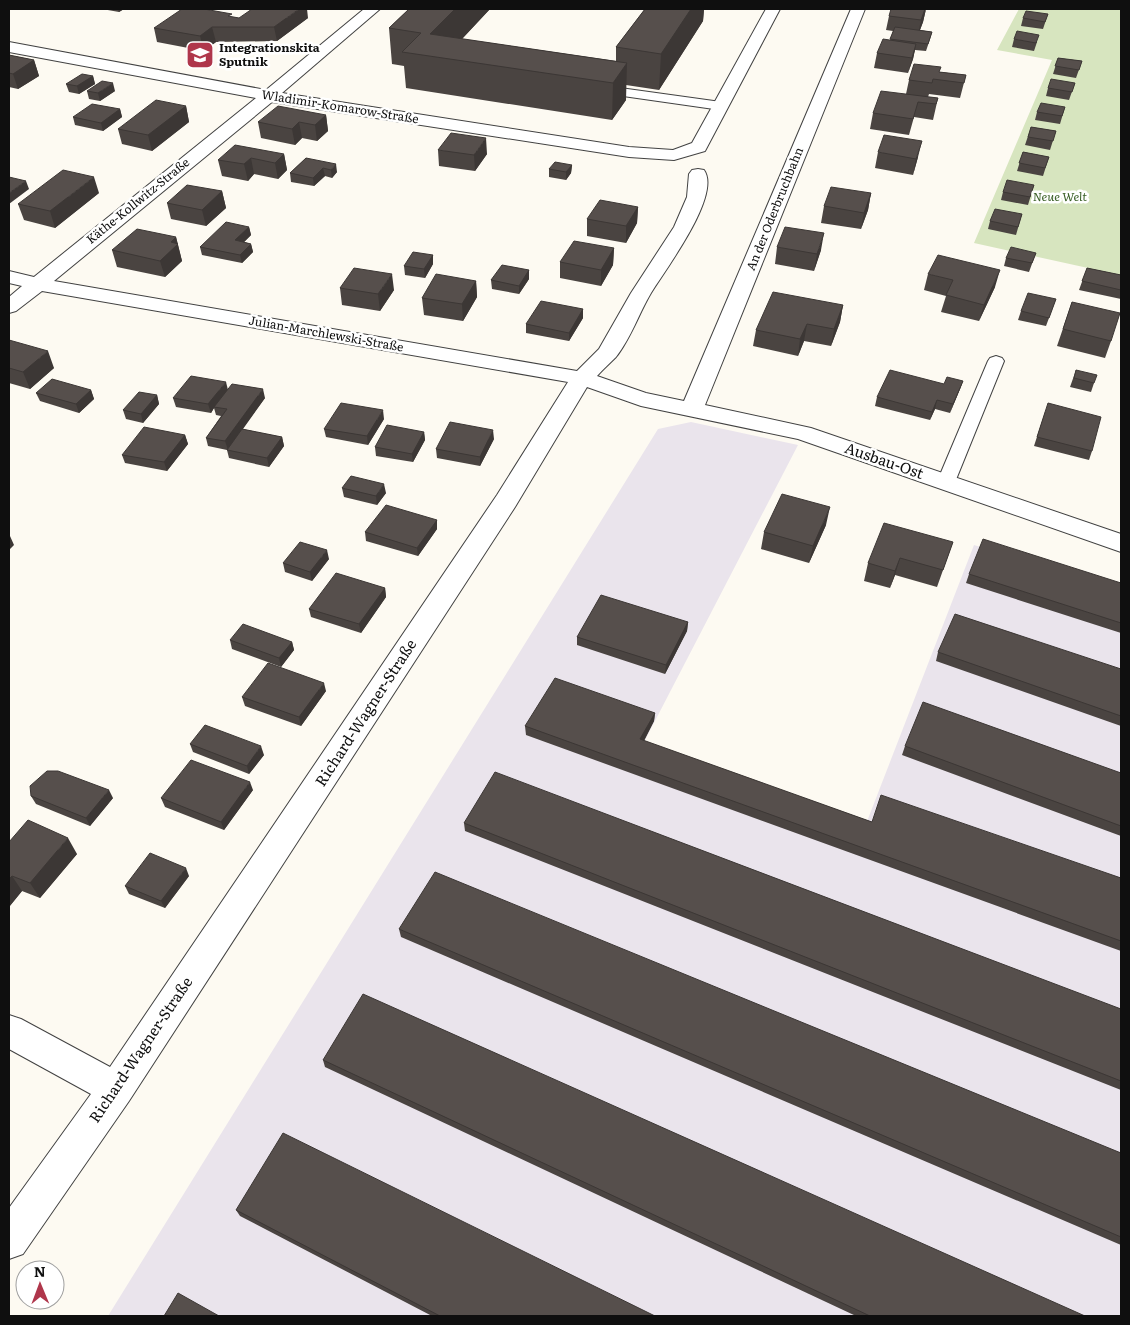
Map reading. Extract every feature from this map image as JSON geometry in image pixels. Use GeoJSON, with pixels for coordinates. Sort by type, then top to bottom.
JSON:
{"type":"FeatureCollection","features":[{"type":"Feature","properties":{"kind":"street","name":"Käthe-Kollwitz-Straße"},"geometry":{"type":"LineString","coordinates":[[9,307],[373,9]]}},
{"type":"Feature","properties":{"kind":"street"},"geometry":{"type":"LineString","coordinates":[[720,106],[774,9]]}},
{"type":"Feature","properties":{"kind":"street","name":"An der Oderbruchbahn"},"geometry":{"type":"LineString","coordinates":[[692,409],[858,9]]}},
{"type":"Feature","properties":{"kind":"street","name":"Wladimir-Komarow-Straße"},"geometry":{"type":"LineString","coordinates":[[9,47],[269,96],[629,152],[674,155],[700,147],[720,106]]}},
{"type":"Feature","properties":{"kind":"street","name":"Richard-Wagner-Straße"},"geometry":{"type":"LineString","coordinates":[[9,1240],[116,1089],[506,501],[582,378],[608,352],[641,293],[684,226],[696,197],[698,174]]}},
{"type":"Feature","properties":{"kind":"street","name":"Julian-Marchlewski-Straße"},"geometry":{"type":"LineString","coordinates":[[9,277],[38,284],[582,378],[641,400]]}},
{"type":"Feature","properties":{"kind":"street","name":"Ausbau-Ost"},"geometry":{"type":"LineString","coordinates":[[641,400],[804,433],[1121,543]]}},
{"type":"Feature","properties":{"kind":"street"},"geometry":{"type":"LineString","coordinates":[[9,1032],[116,1089]]}},
{"type":"Feature","properties":{"kind":"lane"},"geometry":{"type":"LineString","coordinates":[[613,90],[720,106]]}},
{"type":"Feature","properties":{"kind":"lane"},"geometry":{"type":"LineString","coordinates":[[946,482],[996,361]]}},
{"type":"Feature","properties":{"kind":"shaded area"},"geometry":{"type":"Polygon","coordinates":[[[691,422],[798,445],[642,746],[866,824],[974,545],[1121,590],[1121,1316],[108,1316],[658,429],[691,422]]]}},
{"type":"Feature","properties":{"kind":"green space","name":"Neue Welt"},"geometry":{"type":"Polygon","coordinates":[[[1019,9],[1121,9],[1121,288],[1088,268],[974,243],[1052,60],[997,50],[1019,9]]]}},
{"type":"Feature","properties":{"kind":"building"},"geometry":{"type":"Polygon","coordinates":[[[182,9],[204,9],[232,14],[228,16],[239,18],[252,9],[299,9],[274,27],[212,27],[200,36],[154,28],[182,9]]]}},
{"type":"Feature","properties":{"kind":"building"},"geometry":{"type":"Polygon","coordinates":[[[409,9],[455,9],[430,34],[627,63],[613,83],[402,52],[421,33],[389,28],[409,9]]]}},
{"type":"Feature","properties":{"kind":"building"},"geometry":{"type":"Polygon","coordinates":[[[645,9],[691,9],[661,54],[616,47],[645,9]]]}},
{"type":"Feature","properties":{"kind":"building"},"geometry":{"type":"Polygon","coordinates":[[[891,9],[925,9],[921,20],[889,16],[891,9]]]}},
{"type":"Feature","properties":{"kind":"building"},"geometry":{"type":"Polygon","coordinates":[[[1026,11],[1048,14],[1045,22],[1023,18],[1026,11]]]}},
{"type":"Feature","properties":{"kind":"building"},"geometry":{"type":"Polygon","coordinates":[[[895,27],[932,32],[928,44],[890,39],[895,27]]]}},
{"type":"Feature","properties":{"kind":"building"},"geometry":{"type":"Polygon","coordinates":[[[1017,31],[1039,35],[1036,43],[1014,39],[1017,31]]]}},
{"type":"Feature","properties":{"kind":"building"},"geometry":{"type":"Polygon","coordinates":[[[883,39],[916,44],[912,58],[877,53],[883,39]]]}},
{"type":"Feature","properties":{"kind":"building"},"geometry":{"type":"Polygon","coordinates":[[[9,55],[34,60],[13,74],[9,73],[9,55]]]}},
{"type":"Feature","properties":{"kind":"building"},"geometry":{"type":"Polygon","coordinates":[[[1058,58],[1082,61],[1079,70],[1055,66],[1058,58]]]}},
{"type":"Feature","properties":{"kind":"building"},"geometry":{"type":"Polygon","coordinates":[[[914,64],[941,67],[939,72],[966,75],[964,83],[933,79],[932,83],[909,80],[914,64]]]}},
{"type":"Feature","properties":{"kind":"building"},"geometry":{"type":"Polygon","coordinates":[[[82,74],[93,76],[77,86],[66,84],[82,74]]]}},
{"type":"Feature","properties":{"kind":"building"},"geometry":{"type":"Polygon","coordinates":[[[1051,79],[1075,83],[1072,92],[1048,88],[1051,79]]]}},
{"type":"Feature","properties":{"kind":"building"},"geometry":{"type":"Polygon","coordinates":[[[102,81],[113,83],[98,93],[87,91],[102,81]]]}},
{"type":"Feature","properties":{"kind":"building"},"geometry":{"type":"Polygon","coordinates":[[[881,91],[938,98],[936,104],[918,102],[913,119],[873,113],[881,91]]]}},
{"type":"Feature","properties":{"kind":"building"},"geometry":{"type":"Polygon","coordinates":[[[156,100],[186,106],[148,135],[118,129],[156,100]]]}},
{"type":"Feature","properties":{"kind":"building"},"geometry":{"type":"Polygon","coordinates":[[[1041,103],[1065,107],[1062,116],[1037,112],[1041,103]]]}},
{"type":"Feature","properties":{"kind":"building"},"geometry":{"type":"Polygon","coordinates":[[[92,104],[120,109],[101,123],[73,117],[92,104]]]}},
{"type":"Feature","properties":{"kind":"building"},"geometry":{"type":"Polygon","coordinates":[[[278,106],[326,115],[315,125],[299,122],[292,129],[258,122],[278,106]]]}},
{"type":"Feature","properties":{"kind":"building"},"geometry":{"type":"Polygon","coordinates":[[[1031,127],[1056,131],[1053,141],[1028,137],[1031,127]]]}},
{"type":"Feature","properties":{"kind":"building"},"geometry":{"type":"Polygon","coordinates":[[[451,133],[486,138],[474,155],[438,150],[451,133]]]}},
{"type":"Feature","properties":{"kind":"building"},"geometry":{"type":"Polygon","coordinates":[[[884,135],[922,141],[916,159],[878,152],[884,135]]]}},
{"type":"Feature","properties":{"kind":"building"},"geometry":{"type":"Polygon","coordinates":[[[235,145],[284,154],[275,163],[251,158],[244,164],[218,160],[235,145]]]}},
{"type":"Feature","properties":{"kind":"building"},"geometry":{"type":"Polygon","coordinates":[[[1023,152],[1049,157],[1045,168],[1019,163],[1023,152]]]}},
{"type":"Feature","properties":{"kind":"building"},"geometry":{"type":"Polygon","coordinates":[[[306,158],[336,164],[331,170],[323,168],[313,178],[290,173],[306,158]]]}},
{"type":"Feature","properties":{"kind":"building"},"geometry":{"type":"Polygon","coordinates":[[[555,162],[572,165],[566,172],[549,169],[555,162]]]}},
{"type":"Feature","properties":{"kind":"building"},"geometry":{"type":"Polygon","coordinates":[[[63,170],[94,177],[50,211],[18,204],[63,170]]]}},
{"type":"Feature","properties":{"kind":"building"},"geometry":{"type":"Polygon","coordinates":[[[9,177],[26,181],[9,193],[9,177]]]}},
{"type":"Feature","properties":{"kind":"building"},"geometry":{"type":"Polygon","coordinates":[[[1007,180],[1034,185],[1030,197],[1003,192],[1007,180]]]}},
{"type":"Feature","properties":{"kind":"building"},"geometry":{"type":"Polygon","coordinates":[[[187,185],[222,191],[202,210],[167,203],[187,185]]]}},
{"type":"Feature","properties":{"kind":"building"},"geometry":{"type":"Polygon","coordinates":[[[831,187],[871,193],[864,213],[824,206],[831,187]]]}},
{"type":"Feature","properties":{"kind":"building"},"geometry":{"type":"Polygon","coordinates":[[[600,200],[638,207],[626,226],[587,219],[600,200]]]}},
{"type":"Feature","properties":{"kind":"building"},"geometry":{"type":"Polygon","coordinates":[[[995,209],[1022,214],[1018,227],[990,221],[995,209]]]}},
{"type":"Feature","properties":{"kind":"building"},"geometry":{"type":"Polygon","coordinates":[[[226,222],[249,227],[235,240],[251,244],[240,255],[200,247],[226,222]]]}},
{"type":"Feature","properties":{"kind":"building"},"geometry":{"type":"Polygon","coordinates":[[[785,227],[824,233],[817,254],[777,247],[785,227]]]}},
{"type":"Feature","properties":{"kind":"building"},"geometry":{"type":"Polygon","coordinates":[[[137,229],[176,237],[171,242],[178,244],[160,261],[112,250],[137,229]]]}},
{"type":"Feature","properties":{"kind":"building"},"geometry":{"type":"Polygon","coordinates":[[[574,241],[614,248],[601,270],[560,262],[574,241]]]}},
{"type":"Feature","properties":{"kind":"building"},"geometry":{"type":"Polygon","coordinates":[[[1011,247],[1036,253],[1032,263],[1006,258],[1011,247]]]}},
{"type":"Feature","properties":{"kind":"building"},"geometry":{"type":"Polygon","coordinates":[[[413,252],[433,255],[424,269],[404,266],[413,252]]]}},
{"type":"Feature","properties":{"kind":"building"},"geometry":{"type":"Polygon","coordinates":[[[938,255],[1000,270],[984,305],[946,295],[953,280],[928,274],[938,255]]]}},
{"type":"Feature","properties":{"kind":"building"},"geometry":{"type":"Polygon","coordinates":[[[502,265],[529,270],[519,286],[491,280],[502,265]]]}},
{"type":"Feature","properties":{"kind":"building"},"geometry":{"type":"Polygon","coordinates":[[[354,268],[392,274],[378,294],[340,288],[354,268]]]}},
{"type":"Feature","properties":{"kind":"building"},"geometry":{"type":"Polygon","coordinates":[[[1087,268],[1121,275],[1121,290],[1082,281],[1087,268]]]}},
{"type":"Feature","properties":{"kind":"building"},"geometry":{"type":"Polygon","coordinates":[[[436,274],[476,281],[462,304],[422,298],[436,274]]]}},
{"type":"Feature","properties":{"kind":"building"},"geometry":{"type":"Polygon","coordinates":[[[773,292],[843,305],[834,329],[807,324],[800,339],[756,330],[773,292]]]}},
{"type":"Feature","properties":{"kind":"building"},"geometry":{"type":"Polygon","coordinates":[[[1028,293],[1056,299],[1049,318],[1021,311],[1028,293]]]}},
{"type":"Feature","properties":{"kind":"building"},"geometry":{"type":"Polygon","coordinates":[[[541,301],[583,309],[569,333],[526,324],[541,301]]]}},
{"type":"Feature","properties":{"kind":"building"},"geometry":{"type":"Polygon","coordinates":[[[1072,302],[1120,313],[1111,341],[1063,329],[1072,302]]]}},
{"type":"Feature","properties":{"kind":"building"},"geometry":{"type":"Polygon","coordinates":[[[9,340],[48,351],[23,372],[9,368],[9,340]]]}},
{"type":"Feature","properties":{"kind":"building"},"geometry":{"type":"Polygon","coordinates":[[[890,370],[944,384],[947,377],[963,381],[953,404],[937,400],[932,412],[877,397],[890,370]]]}},
{"type":"Feature","properties":{"kind":"building"},"geometry":{"type":"Polygon","coordinates":[[[1076,370],[1097,375],[1094,383],[1074,378],[1076,370]]]}},
{"type":"Feature","properties":{"kind":"building"},"geometry":{"type":"Polygon","coordinates":[[[191,376],[226,382],[208,404],[173,398],[191,376]]]}},
{"type":"Feature","properties":{"kind":"building"},"geometry":{"type":"Polygon","coordinates":[[[52,379],[91,390],[76,404],[36,393],[52,379]]]}},
{"type":"Feature","properties":{"kind":"building"},"geometry":{"type":"Polygon","coordinates":[[[232,384],[263,389],[225,441],[206,438],[227,409],[214,407],[232,384]]]}},
{"type":"Feature","properties":{"kind":"building"},"geometry":{"type":"Polygon","coordinates":[[[139,392],[157,395],[141,414],[123,410],[139,392]]]}},
{"type":"Feature","properties":{"kind":"building"},"geometry":{"type":"Polygon","coordinates":[[[341,403],[383,410],[367,436],[324,429],[341,403]]]}},
{"type":"Feature","properties":{"kind":"building"},"geometry":{"type":"Polygon","coordinates":[[[1048,403],[1101,417],[1092,451],[1037,437],[1048,403]]]}},
{"type":"Feature","properties":{"kind":"building"},"geometry":{"type":"Polygon","coordinates":[[[450,422],[493,430],[480,457],[436,449],[450,422]]]}},
{"type":"Feature","properties":{"kind":"building"},"geometry":{"type":"Polygon","coordinates":[[[387,425],[424,432],[412,454],[375,447],[387,425]]]}},
{"type":"Feature","properties":{"kind":"building"},"geometry":{"type":"Polygon","coordinates":[[[144,427],[185,435],[164,462],[122,455],[144,427]]]}},
{"type":"Feature","properties":{"kind":"building"},"geometry":{"type":"Polygon","coordinates":[[[242,429],[282,437],[267,458],[227,450],[242,429]]]}},
{"type":"Feature","properties":{"kind":"building"},"geometry":{"type":"Polygon","coordinates":[[[351,476],[384,484],[376,496],[342,488],[351,476]]]}},
{"type":"Feature","properties":{"kind":"building"},"geometry":{"type":"Polygon","coordinates":[[[782,494],[830,507],[813,546],[764,532],[782,494]]]}},
{"type":"Feature","properties":{"kind":"building"},"geometry":{"type":"Polygon","coordinates":[[[386,505],[437,520],[417,548],[365,532],[386,505]]]}},
{"type":"Feature","properties":{"kind":"building"},"geometry":{"type":"Polygon","coordinates":[[[884,523],[953,542],[943,570],[900,558],[895,571],[868,563],[884,523]]]}},
{"type":"Feature","properties":{"kind":"building"},"geometry":{"type":"Polygon","coordinates":[[[983,539],[1121,583],[1121,623],[969,574],[983,539]]]}},
{"type":"Feature","properties":{"kind":"building"},"geometry":{"type":"Polygon","coordinates":[[[300,542],[327,550],[310,572],[283,563],[300,542]]]}},
{"type":"Feature","properties":{"kind":"building"},"geometry":{"type":"Polygon","coordinates":[[[336,573],[385,588],[359,624],[309,609],[336,573]]]}},
{"type":"Feature","properties":{"kind":"building"},"geometry":{"type":"Polygon","coordinates":[[[601,595],[688,622],[666,665],[577,637],[601,595]]]}},
{"type":"Feature","properties":{"kind":"building"},"geometry":{"type":"Polygon","coordinates":[[[955,614],[1121,669],[1121,716],[938,652],[955,614]]]}},
{"type":"Feature","properties":{"kind":"building"},"geometry":{"type":"Polygon","coordinates":[[[243,624],[292,642],[279,658],[230,640],[243,624]]]}},
{"type":"Feature","properties":{"kind":"building"},"geometry":{"type":"Polygon","coordinates":[[[268,663],[324,683],[299,717],[242,697],[268,663]]]}},
{"type":"Feature","properties":{"kind":"building"},"geometry":{"type":"Polygon","coordinates":[[[555,678],[655,713],[640,739],[872,822],[881,795],[1121,878],[1121,941],[525,726],[555,678]]]}},
{"type":"Feature","properties":{"kind":"building"},"geometry":{"type":"Polygon","coordinates":[[[923,702],[1121,773],[1121,826],[905,746],[923,702]]]}},
{"type":"Feature","properties":{"kind":"building"},"geometry":{"type":"Polygon","coordinates":[[[205,725],[261,746],[247,766],[190,744],[205,725]]]}},
{"type":"Feature","properties":{"kind":"building"},"geometry":{"type":"Polygon","coordinates":[[[191,760],[250,782],[221,822],[161,798],[191,760]]]}},
{"type":"Feature","properties":{"kind":"building"},"geometry":{"type":"Polygon","coordinates":[[[47,771],[58,771],[109,790],[86,818],[31,796],[30,786],[47,771]]]}},
{"type":"Feature","properties":{"kind":"building"},"geometry":{"type":"Polygon","coordinates":[[[495,772],[1121,1009],[1121,1081],[464,823],[495,772]]]}},
{"type":"Feature","properties":{"kind":"building"},"geometry":{"type":"Polygon","coordinates":[[[28,820],[68,838],[30,883],[12,876],[9,879],[9,842],[28,820]]]}},
{"type":"Feature","properties":{"kind":"building"},"geometry":{"type":"Polygon","coordinates":[[[150,853],[186,868],[161,901],[125,886],[150,853]]]}},
{"type":"Feature","properties":{"kind":"building"},"geometry":{"type":"Polygon","coordinates":[[[435,872],[1121,1153],[1121,1237],[399,929],[435,872]]]}},
{"type":"Feature","properties":{"kind":"building"},"geometry":{"type":"Polygon","coordinates":[[[363,994],[1085,1316],[870,1316],[323,1060],[363,994]]]}},
{"type":"Feature","properties":{"kind":"building"},"geometry":{"type":"Polygon","coordinates":[[[283,1133],[655,1316],[440,1316],[236,1210],[283,1133]]]}},
{"type":"Feature","properties":{"kind":"building"},"geometry":{"type":"Polygon","coordinates":[[[178,1293],[219,1316],[164,1316],[178,1293]]]}},
{"type":"Feature","properties":{"kind":"place","name":"Integrationskita Sputnik"},"geometry":{"type":"Point","coordinates":[200,55]}}]}
